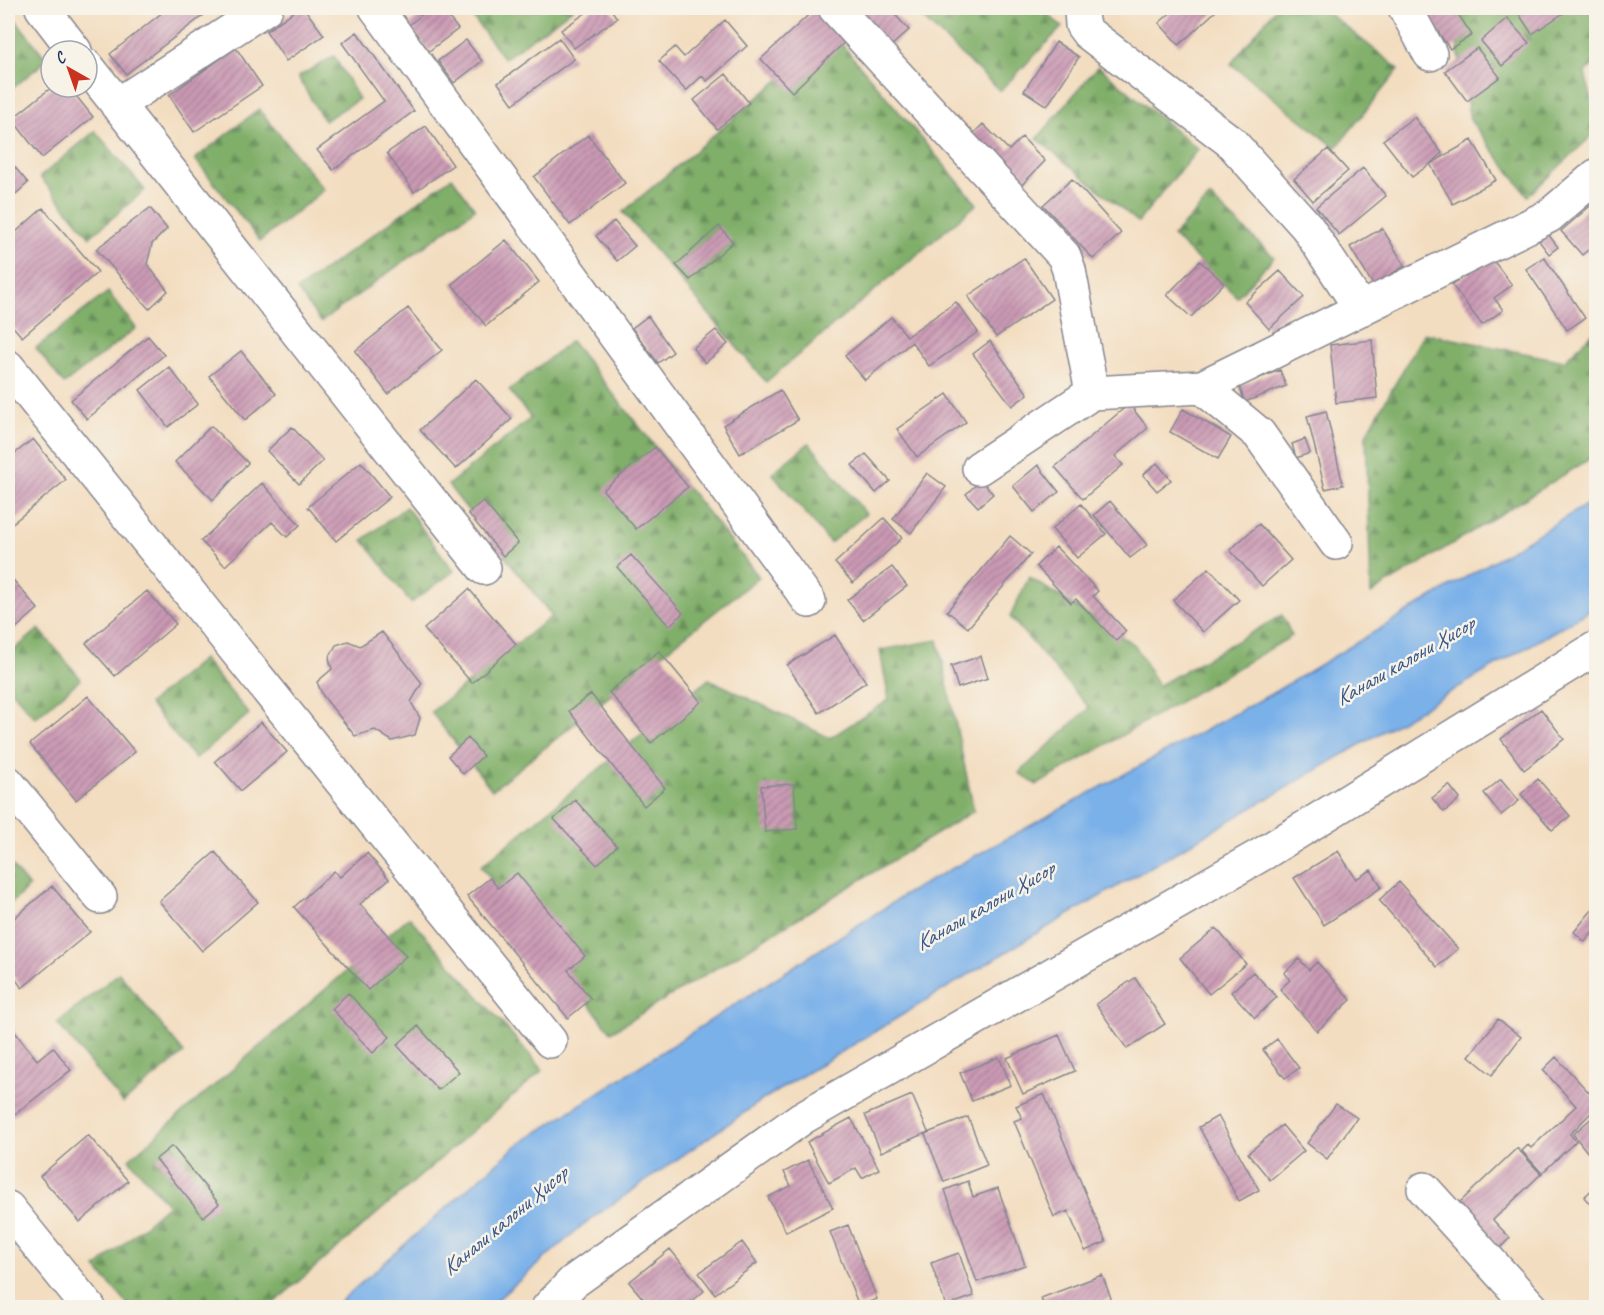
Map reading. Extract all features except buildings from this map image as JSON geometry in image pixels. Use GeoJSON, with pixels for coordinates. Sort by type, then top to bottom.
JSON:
{"type":"FeatureCollection","features":[{"type":"Feature","properties":{"kind":"street"},"geometry":{"type":"LineString","coordinates":[[42,8],[66,39]]}},
{"type":"Feature","properties":{"kind":"street"},"geometry":{"type":"LineString","coordinates":[[117,105],[266,8]]}},
{"type":"Feature","properties":{"kind":"street"},"geometry":{"type":"LineString","coordinates":[[375,8],[809,601]]}},
{"type":"Feature","properties":{"kind":"street"},"geometry":{"type":"LineString","coordinates":[[836,8],[1064,256],[1069,270],[1092,393]]}},
{"type":"Feature","properties":{"kind":"street"},"geometry":{"type":"LineString","coordinates":[[1081,8],[1082,25],[1088,33],[1230,142],[1306,227],[1360,309]]}},
{"type":"Feature","properties":{"kind":"street"},"geometry":{"type":"LineString","coordinates":[[1405,8],[1430,54]]}},
{"type":"Feature","properties":{"kind":"street"},"geometry":{"type":"LineString","coordinates":[[99,82],[484,568]]}},
{"type":"Feature","properties":{"kind":"street"},"geometry":{"type":"LineString","coordinates":[[979,468],[1092,393],[1202,387],[1549,216],[1596,176]]}},
{"type":"Feature","properties":{"kind":"street"},"geometry":{"type":"LineString","coordinates":[[8,367],[550,1041]]}},
{"type":"Feature","properties":{"kind":"street"},"geometry":{"type":"LineString","coordinates":[[1202,387],[1259,434],[1336,543]]}},
{"type":"Feature","properties":{"kind":"street"},"geometry":{"type":"LineString","coordinates":[[548,1308],[573,1282],[802,1118],[1264,853],[1596,648]]}},
{"type":"Feature","properties":{"kind":"street"},"geometry":{"type":"LineString","coordinates":[[8,783],[100,897]]}},
{"type":"Feature","properties":{"kind":"street"},"geometry":{"type":"LineString","coordinates":[[1424,1189],[1533,1308]]}},
{"type":"Feature","properties":{"kind":"street"},"geometry":{"type":"LineString","coordinates":[[8,1209],[89,1308]]}},
{"type":"Feature","properties":{"kind":"green space"},"geometry":{"type":"Polygon","coordinates":[[[466,8],[574,8],[504,59],[466,8]]]}},
{"type":"Feature","properties":{"kind":"green space"},"geometry":{"type":"Polygon","coordinates":[[[912,8],[1041,8],[1062,27],[1000,91],[912,8]]]}},
{"type":"Feature","properties":{"kind":"green space"},"geometry":{"type":"Polygon","coordinates":[[[1276,8],[1322,8],[1399,69],[1336,148],[1231,64],[1276,8]]]}},
{"type":"Feature","properties":{"kind":"green space"},"geometry":{"type":"Polygon","coordinates":[[[1451,8],[1596,8],[1596,62],[1585,73],[1596,116],[1596,132],[1528,196],[1470,120],[1451,8]]]}},
{"type":"Feature","properties":{"kind":"green space"},"geometry":{"type":"Polygon","coordinates":[[[8,10],[39,50],[39,67],[8,92],[8,10]]]}},
{"type":"Feature","properties":{"kind":"green space"},"geometry":{"type":"Polygon","coordinates":[[[833,34],[977,204],[766,382],[623,212],[833,34]]]}},
{"type":"Feature","properties":{"kind":"green space"},"geometry":{"type":"Polygon","coordinates":[[[334,56],[359,99],[324,121],[298,77],[334,56]]]}},
{"type":"Feature","properties":{"kind":"green space"},"geometry":{"type":"Polygon","coordinates":[[[1098,66],[1198,149],[1138,222],[1037,139],[1098,66]]]}},
{"type":"Feature","properties":{"kind":"green space"},"geometry":{"type":"Polygon","coordinates":[[[259,109],[324,190],[260,241],[195,159],[259,109]]]}},
{"type":"Feature","properties":{"kind":"green space"},"geometry":{"type":"Polygon","coordinates":[[[95,131],[145,190],[90,237],[40,177],[95,131]]]}},
{"type":"Feature","properties":{"kind":"green space"},"geometry":{"type":"Polygon","coordinates":[[[452,177],[475,209],[321,322],[297,290],[452,177]]]}},
{"type":"Feature","properties":{"kind":"green space"},"geometry":{"type":"Polygon","coordinates":[[[1210,197],[1274,257],[1237,297],[1173,236],[1210,197]]]}},
{"type":"Feature","properties":{"kind":"green space"},"geometry":{"type":"Polygon","coordinates":[[[108,292],[136,328],[64,384],[36,348],[108,292]]]}},
{"type":"Feature","properties":{"kind":"green space"},"geometry":{"type":"Polygon","coordinates":[[[1596,330],[1596,455],[1371,594],[1366,435],[1424,333],[1564,361],[1596,330]]]}},
{"type":"Feature","properties":{"kind":"green space"},"geometry":{"type":"Polygon","coordinates":[[[571,341],[759,577],[492,790],[431,712],[552,616],[448,485],[531,418],[509,390],[571,341]]]}},
{"type":"Feature","properties":{"kind":"green space"},"geometry":{"type":"Polygon","coordinates":[[[809,443],[866,514],[830,543],[772,473],[809,443]]]}},
{"type":"Feature","properties":{"kind":"green space"},"geometry":{"type":"Polygon","coordinates":[[[406,507],[454,571],[411,603],[363,540],[406,507]]]}},
{"type":"Feature","properties":{"kind":"green space"},"geometry":{"type":"Polygon","coordinates":[[[1029,577],[1135,645],[1158,686],[1282,615],[1292,636],[1037,785],[1019,773],[1089,708],[1010,617],[1029,577]]]}},
{"type":"Feature","properties":{"kind":"green space"},"geometry":{"type":"Polygon","coordinates":[[[39,629],[81,679],[35,718],[8,686],[8,655],[39,629]]]}},
{"type":"Feature","properties":{"kind":"green space"},"geometry":{"type":"Polygon","coordinates":[[[938,640],[974,811],[611,1032],[481,866],[709,679],[830,738],[889,700],[880,650],[938,640]]]}},
{"type":"Feature","properties":{"kind":"green space"},"geometry":{"type":"Polygon","coordinates":[[[203,659],[249,714],[195,759],[149,704],[203,659]]]}},
{"type":"Feature","properties":{"kind":"green space"},"geometry":{"type":"Polygon","coordinates":[[[8,861],[29,887],[8,906],[8,861]]]}},
{"type":"Feature","properties":{"kind":"green space"},"geometry":{"type":"Polygon","coordinates":[[[409,917],[543,1070],[269,1307],[130,1307],[96,1268],[168,1205],[129,1159],[409,917]]]}},
{"type":"Feature","properties":{"kind":"green space"},"geometry":{"type":"Polygon","coordinates":[[[119,973],[184,1053],[123,1103],[57,1023],[119,973]]]}},
{"type":"Feature","properties":{"kind":"water","name":"Канали калони Ҳисор"},"geometry":{"type":"Polygon","coordinates":[[[1596,499],[1596,607],[1034,935],[767,1097],[584,1224],[489,1307],[334,1307],[516,1146],[909,892],[1271,694],[1596,499]]]}}]}
